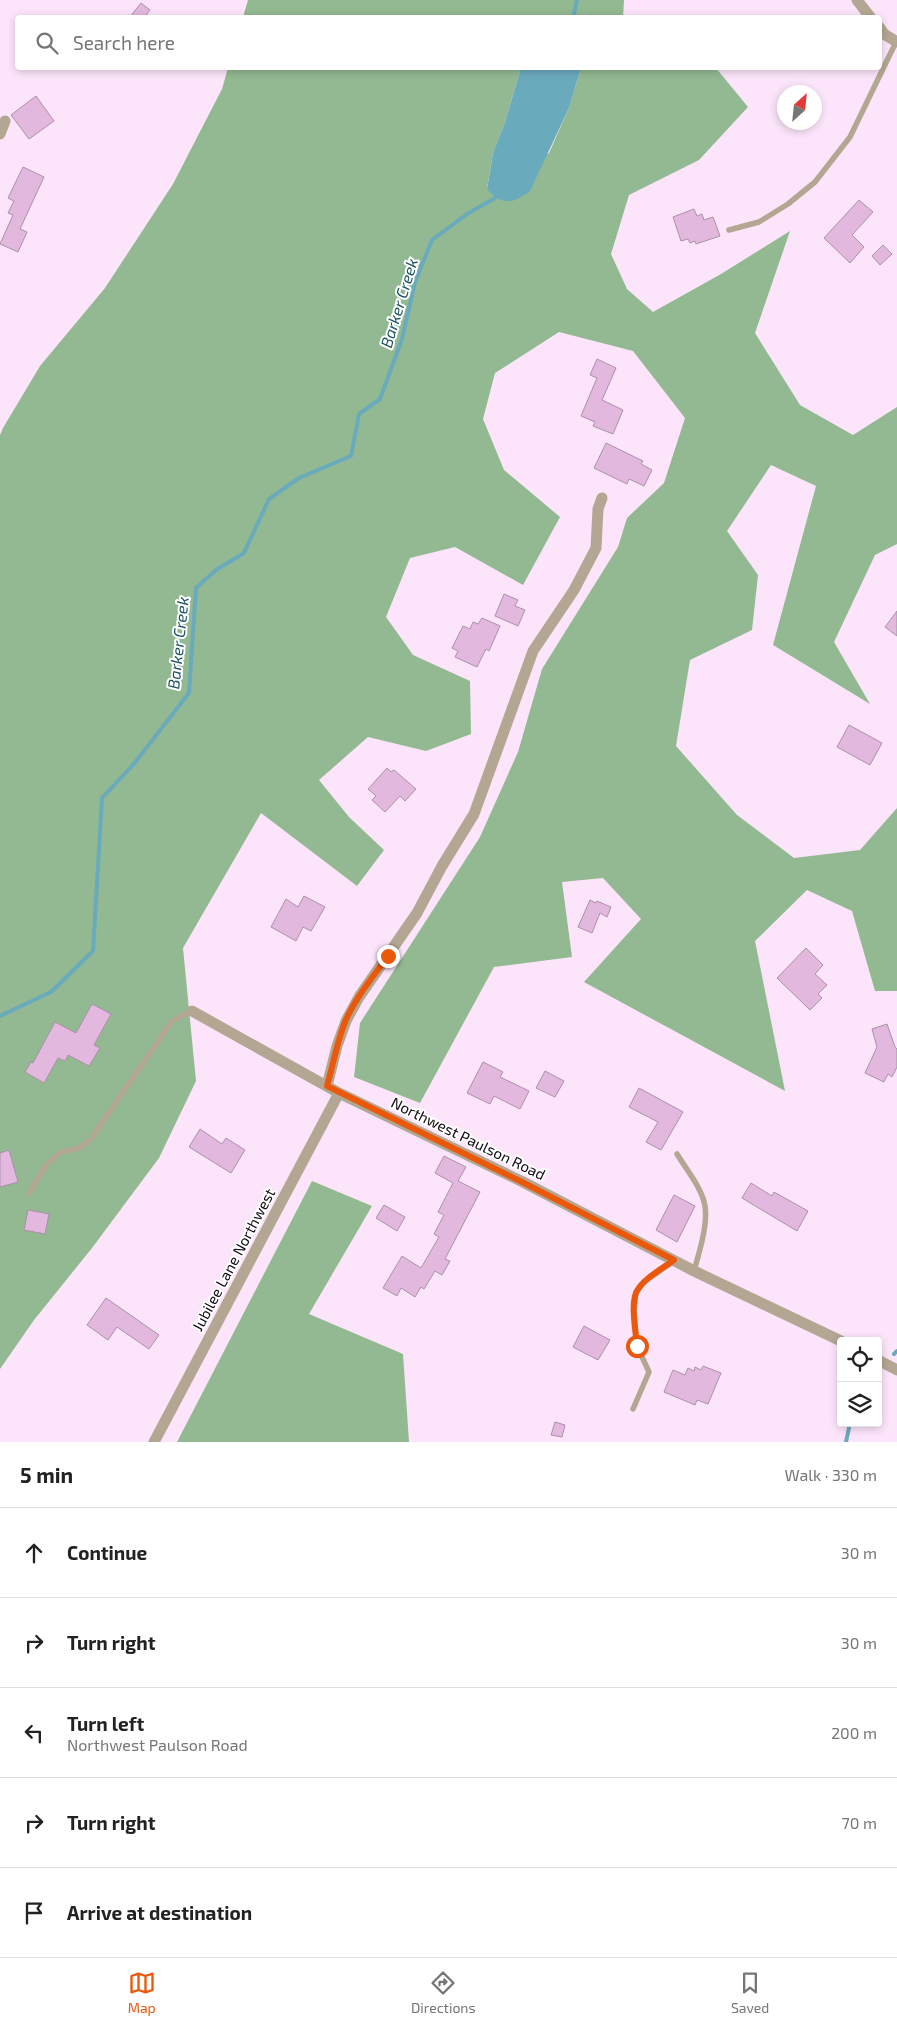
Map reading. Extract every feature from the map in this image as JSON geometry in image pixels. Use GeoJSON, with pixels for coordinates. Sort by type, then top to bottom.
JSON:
{"type":"FeatureCollection","features":[{"type":"Feature","properties":{"kind":"street"},"geometry":{"type":"LineString","coordinates":[[857,0],[869,15]]}},
{"type":"Feature","properties":{"kind":"street"},"geometry":{"type":"LineString","coordinates":[[882,31],[897,42]]}},
{"type":"Feature","properties":{"kind":"street"},"geometry":{"type":"LineString","coordinates":[[0,134],[5,121]]}},
{"type":"Feature","properties":{"kind":"street"},"geometry":{"type":"LineString","coordinates":[[327,1086],[346,1020],[358,997],[417,913],[442,866],[474,814],[530,658],[574,590],[596,548],[598,509],[602,498]]}},
{"type":"Feature","properties":{"kind":"street","name":"Northwest Paulson Road"},"geometry":{"type":"LineString","coordinates":[[192,1011],[339,1093],[522,1182],[694,1271],[837,1339]]}},
{"type":"Feature","properties":{"kind":"street","name":"Jubilee Lane Northwest"},"geometry":{"type":"LineString","coordinates":[[154,1442],[339,1093]]}},
{"type":"Feature","properties":{"kind":"street"},"geometry":{"type":"LineString","coordinates":[[882,1362],[897,1370]]}},
{"type":"Feature","properties":{"kind":"lane"},"geometry":{"type":"LineString","coordinates":[[729,230],[759,222],[788,204],[815,182],[850,136],[897,42]]}},
{"type":"Feature","properties":{"kind":"lane"},"geometry":{"type":"LineString","coordinates":[[29,1193],[46,1165],[60,1152],[79,1148],[90,1140],[172,1021],[192,1011]]}},
{"type":"Feature","properties":{"kind":"lane"},"geometry":{"type":"LineString","coordinates":[[677,1154],[700,1193],[705,1206],[703,1235],[694,1271]]}},
{"type":"Feature","properties":{"kind":"lane"},"geometry":{"type":"LineString","coordinates":[[633,1410],[649,1372],[637,1346],[634,1312],[636,1292],[644,1282],[674,1260]]}},
{"type":"Feature","properties":{"kind":"green space"},"geometry":{"type":"Polygon","coordinates":[[[248,0],[624,0],[623,15],[244,15],[248,0]]]}},
{"type":"Feature","properties":{"kind":"green space"},"geometry":{"type":"Polygon","coordinates":[[[227,70],[520,70],[505,122],[493,153],[487,188],[549,153],[569,108],[580,70],[718,70],[748,107],[699,160],[629,195],[611,254],[627,289],[653,312],[721,274],[790,231],[755,333],[800,405],[853,435],[897,407],[897,544],[875,555],[834,642],[870,704],[773,645],[816,486],[771,465],[727,531],[758,575],[752,630],[690,660],[676,746],[737,815],[794,858],[860,850],[897,808],[897,991],[875,991],[852,911],[807,890],[755,941],[785,1091],[584,982],[641,919],[603,878],[562,882],[572,957],[494,967],[420,1103],[354,1077],[360,1023],[480,837],[518,752],[542,669],[618,547],[627,518],[664,483],[685,418],[633,351],[559,332],[495,373],[483,419],[504,470],[560,517],[523,585],[455,547],[410,558],[386,617],[413,655],[470,681],[471,734],[426,751],[368,737],[319,780],[349,817],[384,850],[357,886],[261,813],[183,948],[196,1081],[159,1158],[92,1248],[34,1320],[0,1369],[0,435],[40,366],[105,288],[173,184],[222,89],[227,70]]]}},
{"type":"Feature","properties":{"kind":"green space"},"geometry":{"type":"Polygon","coordinates":[[[312,1181],[372,1206],[309,1314],[403,1354],[409,1442],[177,1442],[312,1181]]]}},
{"type":"Feature","properties":{"kind":"water"},"geometry":{"type":"Polygon","coordinates":[[[520,70],[580,70],[569,108],[530,191],[513,201],[503,201],[487,189],[493,153],[505,122],[520,70]]]}},
{"type":"Feature","properties":{"kind":"building"},"geometry":{"type":"Polygon","coordinates":[[[141,3],[150,10],[146,15],[131,15],[141,3]]]}},
{"type":"Feature","properties":{"kind":"building"},"geometry":{"type":"Polygon","coordinates":[[[36,96],[54,121],[29,139],[11,115],[36,96]]]}},
{"type":"Feature","properties":{"kind":"building"},"geometry":{"type":"Polygon","coordinates":[[[23,167],[44,177],[20,229],[27,232],[18,252],[0,244],[13,215],[8,213],[14,201],[8,198],[23,167]]]}},
{"type":"Feature","properties":{"kind":"building"},"geometry":{"type":"Polygon","coordinates":[[[859,200],[873,212],[852,235],[864,247],[850,263],[824,238],[859,200]]]}},
{"type":"Feature","properties":{"kind":"building"},"geometry":{"type":"Polygon","coordinates":[[[694,209],[697,216],[702,214],[704,220],[713,217],[720,236],[696,244],[695,241],[690,243],[688,239],[681,241],[673,217],[694,209]]]}},
{"type":"Feature","properties":{"kind":"building"},"geometry":{"type":"Polygon","coordinates":[[[883,245],[892,254],[880,265],[872,256],[883,245]]]}},
{"type":"Feature","properties":{"kind":"building"},"geometry":{"type":"Polygon","coordinates":[[[597,359],[616,368],[602,400],[623,410],[613,434],[593,426],[595,422],[581,416],[597,378],[590,375],[597,359]]]}},
{"type":"Feature","properties":{"kind":"building"},"geometry":{"type":"Polygon","coordinates":[[[606,443],[643,461],[641,464],[652,470],[644,486],[629,479],[627,484],[594,468],[606,443]]]}},
{"type":"Feature","properties":{"kind":"building"},"geometry":{"type":"Polygon","coordinates":[[[504,594],[518,600],[515,606],[525,610],[518,626],[495,616],[504,594]]]}},
{"type":"Feature","properties":{"kind":"building"},"geometry":{"type":"Polygon","coordinates":[[[897,611],[897,636],[885,627],[897,611]]]}},
{"type":"Feature","properties":{"kind":"building"},"geometry":{"type":"Polygon","coordinates":[[[482,618],[500,626],[489,651],[486,649],[477,667],[455,657],[458,651],[452,648],[463,626],[470,629],[473,622],[478,624],[482,618]]]}},
{"type":"Feature","properties":{"kind":"building"},"geometry":{"type":"Polygon","coordinates":[[[849,725],[882,743],[870,765],[837,747],[849,725]]]}},
{"type":"Feature","properties":{"kind":"building"},"geometry":{"type":"Polygon","coordinates":[[[387,768],[391,772],[394,770],[416,789],[405,801],[400,796],[385,812],[372,800],[376,796],[368,789],[387,768]]]}},
{"type":"Feature","properties":{"kind":"building"},"geometry":{"type":"Polygon","coordinates":[[[304,896],[325,907],[311,931],[303,927],[296,941],[271,927],[286,899],[298,907],[304,896]]]}},
{"type":"Feature","properties":{"kind":"building"},"geometry":{"type":"Polygon","coordinates":[[[590,900],[611,907],[607,917],[600,913],[592,933],[578,927],[590,900]]]}},
{"type":"Feature","properties":{"kind":"building"},"geometry":{"type":"Polygon","coordinates":[[[806,948],[823,965],[815,974],[827,985],[818,994],[822,998],[810,1010],[777,978],[806,948]]]}},
{"type":"Feature","properties":{"kind":"building"},"geometry":{"type":"Polygon","coordinates":[[[92,1004],[111,1014],[94,1045],[100,1048],[89,1066],[68,1055],[65,1061],[58,1058],[44,1083],[25,1072],[31,1062],[33,1063],[55,1022],[76,1033],[92,1004]]]}},
{"type":"Feature","properties":{"kind":"building"},"geometry":{"type":"Polygon","coordinates":[[[887,1024],[897,1049],[897,1067],[892,1077],[888,1074],[884,1082],[865,1073],[877,1047],[872,1029],[887,1024]]]}},
{"type":"Feature","properties":{"kind":"building"},"geometry":{"type":"Polygon","coordinates":[[[483,1062],[503,1072],[500,1077],[529,1091],[520,1109],[494,1096],[490,1104],[467,1093],[483,1062]]]}},
{"type":"Feature","properties":{"kind":"building"},"geometry":{"type":"Polygon","coordinates":[[[545,1071],[564,1081],[555,1097],[536,1088],[545,1071]]]}},
{"type":"Feature","properties":{"kind":"building"},"geometry":{"type":"Polygon","coordinates":[[[639,1088],[683,1112],[661,1150],[646,1142],[658,1122],[629,1107],[639,1088]]]}},
{"type":"Feature","properties":{"kind":"building"},"geometry":{"type":"Polygon","coordinates":[[[200,1129],[222,1144],[226,1138],[245,1150],[231,1173],[189,1147],[200,1129]]]}},
{"type":"Feature","properties":{"kind":"building"},"geometry":{"type":"Polygon","coordinates":[[[9,1150],[18,1182],[0,1187],[0,1153],[9,1150]]]}},
{"type":"Feature","properties":{"kind":"building"},"geometry":{"type":"Polygon","coordinates":[[[444,1156],[466,1167],[458,1181],[480,1192],[445,1259],[450,1261],[442,1275],[435,1271],[424,1289],[421,1287],[415,1297],[401,1288],[397,1296],[383,1288],[402,1256],[421,1268],[439,1237],[434,1234],[444,1215],[438,1212],[453,1183],[435,1173],[444,1156]]]}},
{"type":"Feature","properties":{"kind":"building"},"geometry":{"type":"Polygon","coordinates":[[[751,1183],[772,1196],[774,1192],[808,1211],[797,1231],[742,1198],[751,1183]]]}},
{"type":"Feature","properties":{"kind":"building"},"geometry":{"type":"Polygon","coordinates":[[[674,1195],[695,1206],[677,1242],[656,1230],[674,1195]]]}},
{"type":"Feature","properties":{"kind":"building"},"geometry":{"type":"Polygon","coordinates":[[[384,1205],[405,1217],[397,1231],[376,1218],[384,1205]]]}},
{"type":"Feature","properties":{"kind":"building"},"geometry":{"type":"Polygon","coordinates":[[[28,1210],[49,1214],[45,1234],[24,1230],[28,1210]]]}},
{"type":"Feature","properties":{"kind":"building"},"geometry":{"type":"Polygon","coordinates":[[[106,1298],[159,1335],[149,1349],[117,1327],[108,1340],[87,1325],[106,1298]]]}},
{"type":"Feature","properties":{"kind":"building"},"geometry":{"type":"Polygon","coordinates":[[[584,1326],[610,1340],[598,1360],[573,1347],[584,1326]]]}},
{"type":"Feature","properties":{"kind":"building"},"geometry":{"type":"Polygon","coordinates":[[[703,1366],[721,1373],[708,1404],[697,1400],[695,1405],[664,1392],[673,1370],[685,1375],[688,1368],[694,1371],[695,1367],[701,1370],[703,1366]]]}},
{"type":"Feature","properties":{"kind":"building"},"geometry":{"type":"Polygon","coordinates":[[[555,1422],[565,1425],[562,1437],[551,1435],[555,1422]]]}},
{"type":"Feature","properties":{"kind":"waterway","name":"Barker Creek"},"geometry":{"type":"LineString","coordinates":[[574,15],[577,0]]}},
{"type":"Feature","properties":{"kind":"waterway","name":"Barker Creek"},"geometry":{"type":"LineString","coordinates":[[0,1016],[51,992],[93,951],[102,798],[133,765],[189,693],[196,588],[216,570],[244,553],[269,499],[299,478],[351,456],[359,414],[380,399],[402,339],[415,282],[432,240],[467,214],[495,198],[497,193]]}},
{"type":"Feature","properties":{"kind":"waterway"},"geometry":{"type":"LineString","coordinates":[[894,1354],[897,1351]]}},
{"type":"Feature","properties":{"kind":"waterway"},"geometry":{"type":"LineString","coordinates":[[846,1442],[849,1427]]}},
{"type":"Feature","properties":{"kind":"route"},"geometry":{"type":"LineString","coordinates":[[388,956],[358,997],[346,1020],[327,1086],[522,1182],[674,1260],[644,1282],[636,1292],[634,1312],[637,1346]]}}]}
